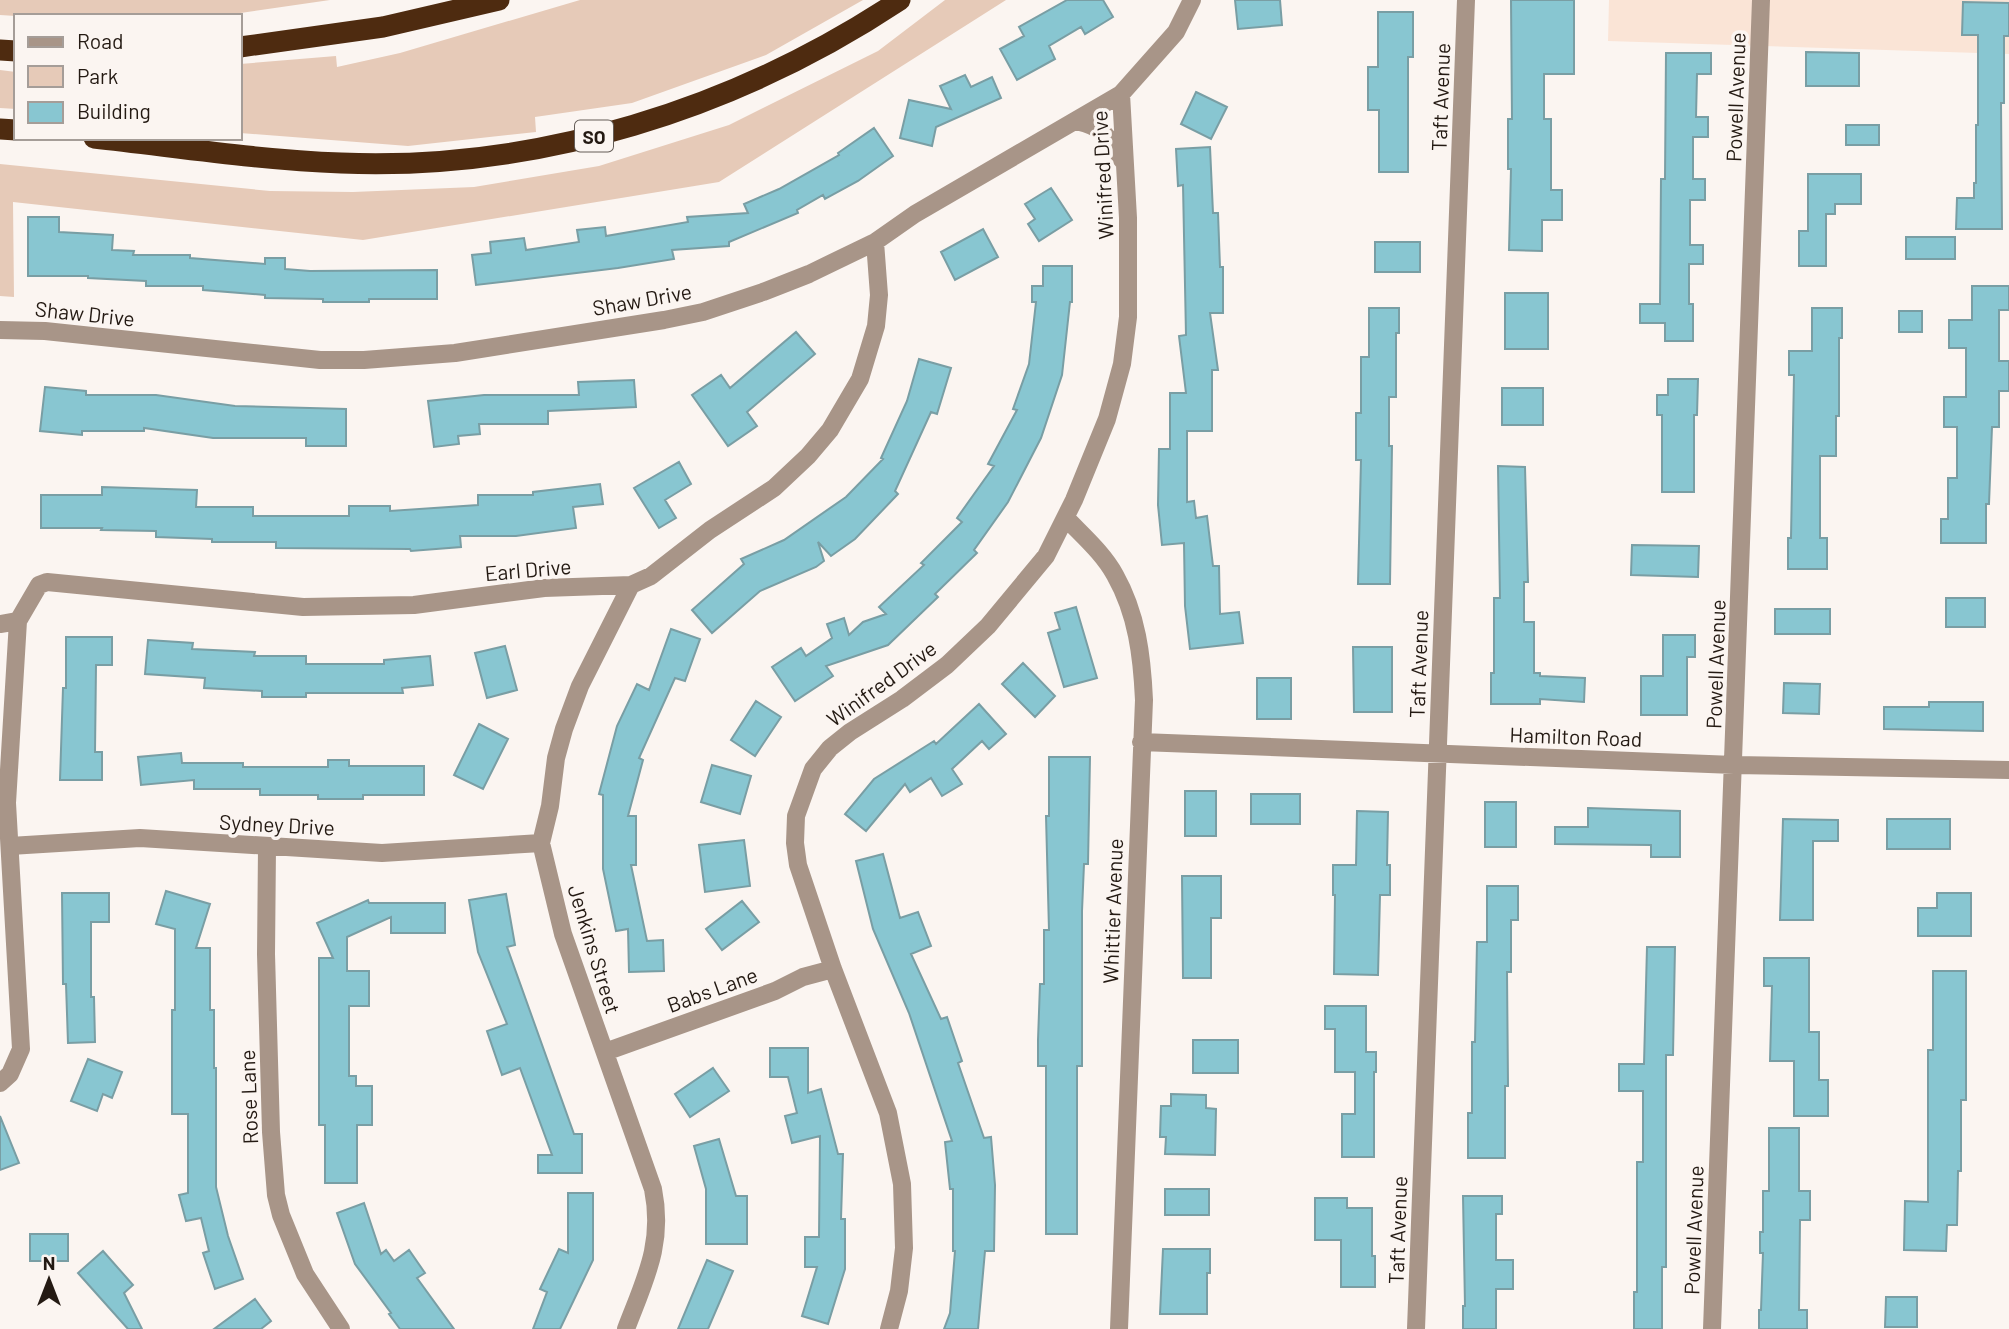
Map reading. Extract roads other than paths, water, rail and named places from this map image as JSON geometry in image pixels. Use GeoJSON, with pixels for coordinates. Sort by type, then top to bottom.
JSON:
{"type":"FeatureCollection","features":[{"type":"Feature","properties":{"kind":"highway"},"geometry":{"type":"LineString","coordinates":[[242,47],[383,27],[499,0]]}},
{"type":"Feature","properties":{"kind":"highway","name":"SO"},"geometry":{"type":"LineString","coordinates":[[114,140],[341,163],[453,160],[537,149],[614,131],[702,104],[823,48],[900,0]]}},
{"type":"Feature","properties":{"kind":"street","name":"Shaw Drive"},"geometry":{"type":"LineString","coordinates":[[0,330],[45,331],[320,360],[364,360],[455,353],[704,312],[763,292],[875,242],[915,214],[1121,94],[1176,32],[1192,0]]}},
{"type":"Feature","properties":{"kind":"street","name":"Taft Avenue"},"geometry":{"type":"LineString","coordinates":[[1416,1329],[1466,0]]}},
{"type":"Feature","properties":{"kind":"street","name":"Powell Avenue"},"geometry":{"type":"LineString","coordinates":[[1712,1329],[1761,0]]}},
{"type":"Feature","properties":{"kind":"street","name":"Winifred Drive"},"geometry":{"type":"LineString","coordinates":[[889,1329],[899,1291],[904,1248],[902,1184],[888,1113],[798,865],[794,843],[796,816],[813,769],[830,748],[947,665],[988,626],[1046,556],[1066,518],[1107,419],[1122,364],[1128,317],[1128,218],[1121,94]]}},
{"type":"Feature","properties":{"kind":"street"},"geometry":{"type":"LineString","coordinates":[[1076,121],[1088,124],[1107,135],[1125,166]]}},
{"type":"Feature","properties":{"kind":"street","name":"Earl Drive"},"geometry":{"type":"LineString","coordinates":[[9,623],[39,585],[47,582],[303,607],[414,605],[544,588],[631,585],[651,576],[710,530],[774,488],[808,456],[830,430],[860,379],[876,326],[879,295],[875,242]]}},
{"type":"Feature","properties":{"kind":"street","name":"Whittier Avenue"},"geometry":{"type":"LineString","coordinates":[[1066,518],[1099,552],[1115,574],[1132,612],[1142,656],[1144,700],[1119,1329]]}},
{"type":"Feature","properties":{"kind":"street","name":"Jenkins Street"},"geometry":{"type":"LineString","coordinates":[[626,1329],[648,1272],[656,1240],[657,1213],[653,1189],[563,934],[541,843],[550,806],[556,758],[564,729],[580,686],[631,585]]}},
{"type":"Feature","properties":{"kind":"street"},"geometry":{"type":"LineString","coordinates":[[0,1083],[10,1074],[21,1049],[7,803],[9,623]]}},
{"type":"Feature","properties":{"kind":"street","name":"Hamilton Road"},"geometry":{"type":"LineString","coordinates":[[1141,741],[1734,765],[2009,770]]}},
{"type":"Feature","properties":{"kind":"street","name":"Sydney Drive"},"geometry":{"type":"LineString","coordinates":[[10,846],[140,838],[382,853],[541,843]]}},
{"type":"Feature","properties":{"kind":"street","name":"Rose Lane"},"geometry":{"type":"LineString","coordinates":[[267,846],[269,1077],[276,1195],[281,1215],[305,1274],[341,1329]]}},
{"type":"Feature","properties":{"kind":"street","name":"Babs Lane"},"geometry":{"type":"LineString","coordinates":[[605,1052],[775,991],[803,977],[834,969]]}}]}
